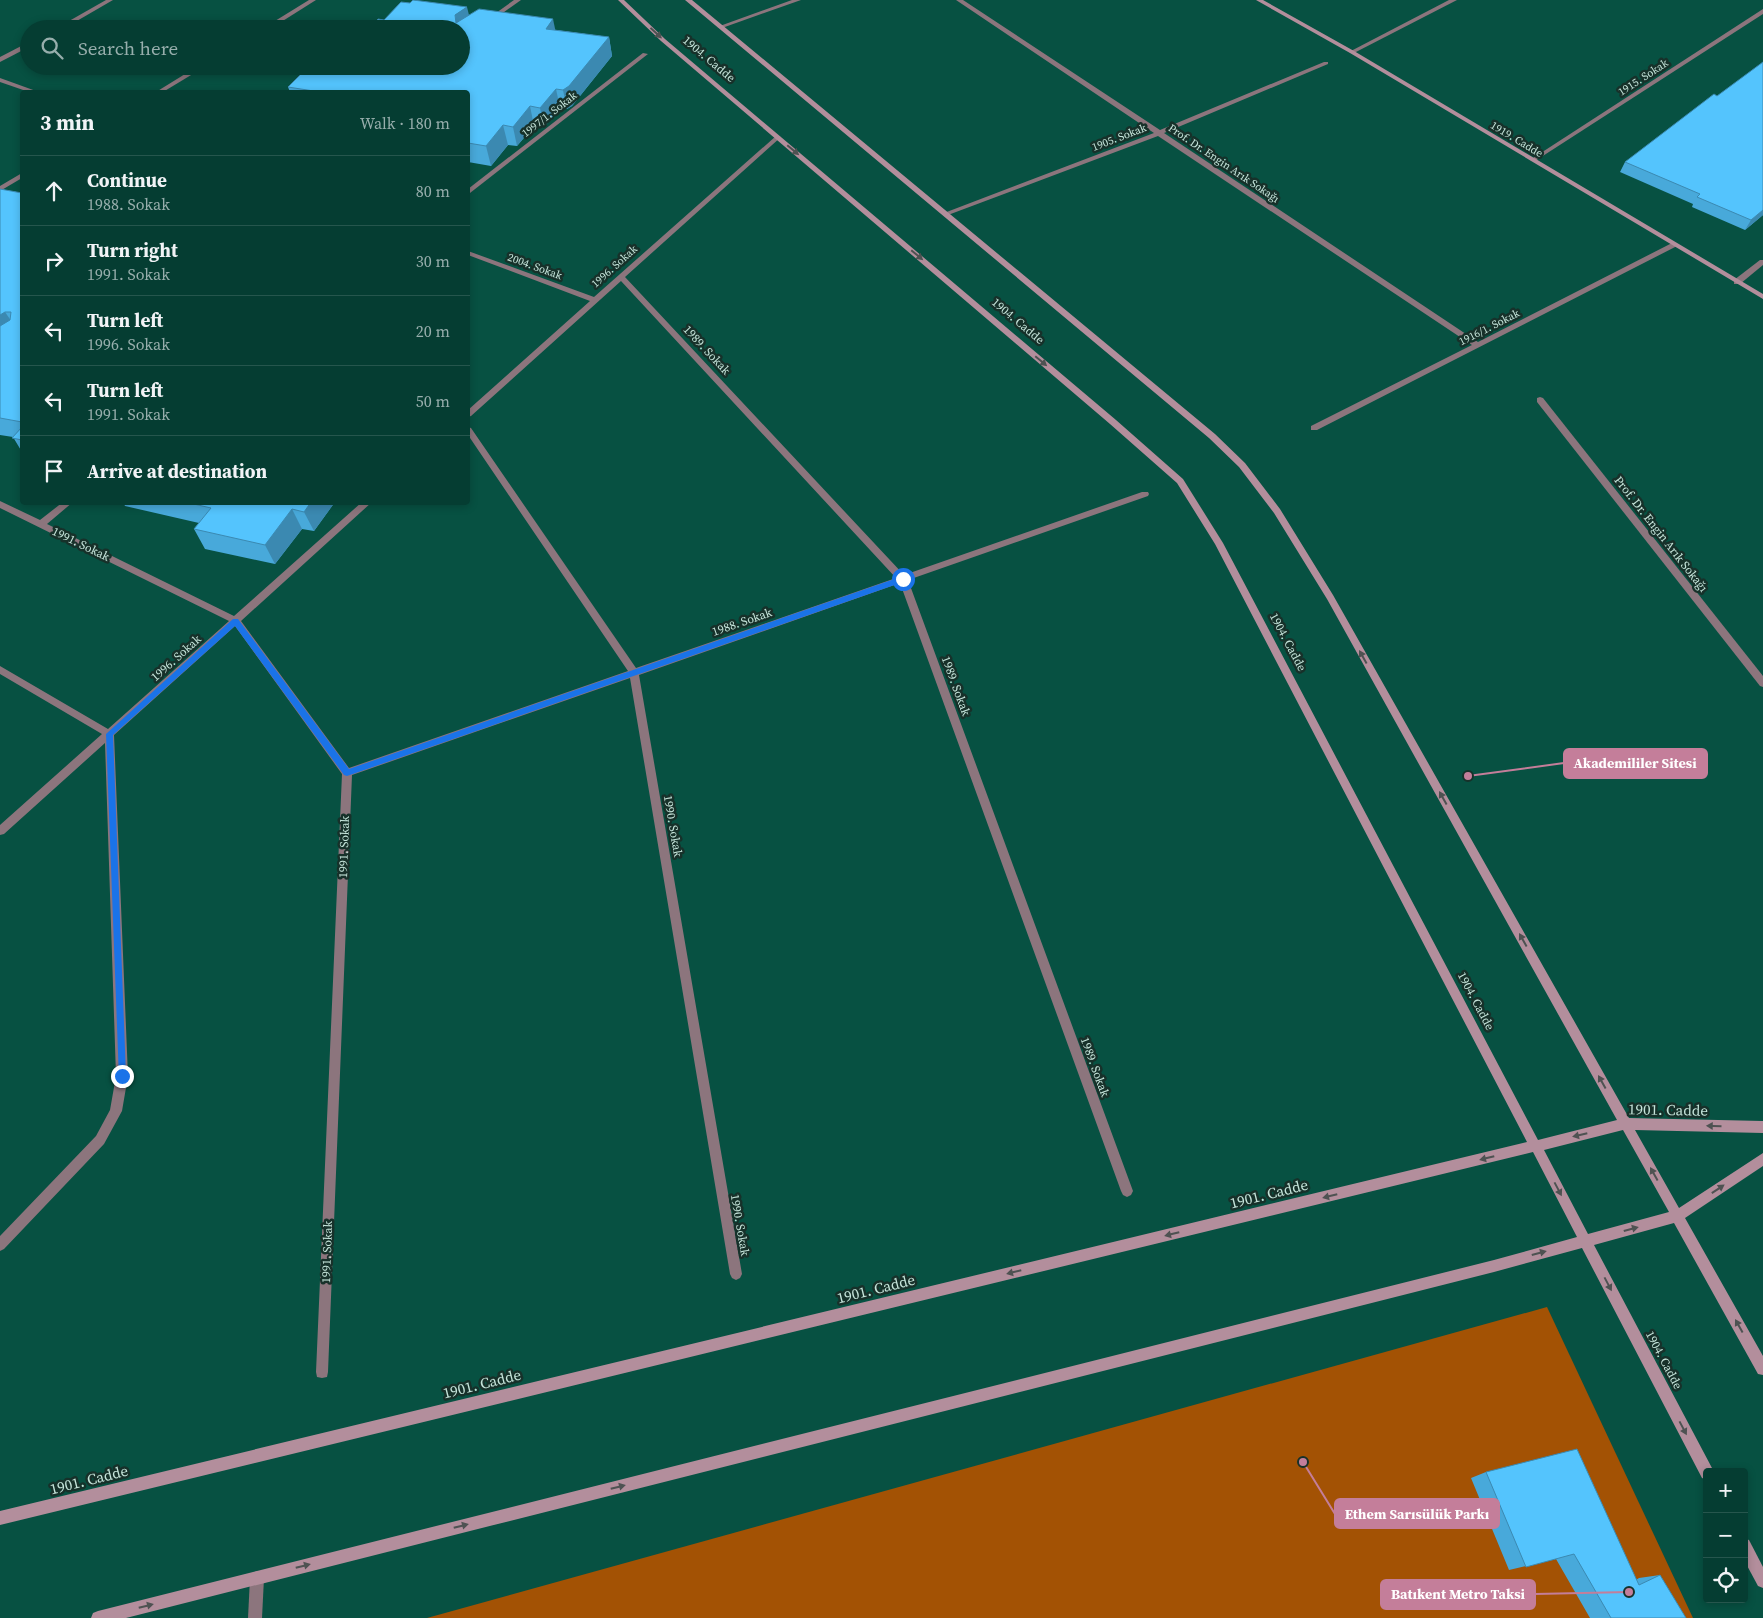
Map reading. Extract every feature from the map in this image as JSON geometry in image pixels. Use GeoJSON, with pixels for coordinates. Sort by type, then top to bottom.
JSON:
{"type":"FeatureCollection","features":[{"type":"Feature","properties":{"kind":"main road","name":"1904. Cadde"},"geometry":{"type":"LineString","coordinates":[[621,0],[664,40],[1180,481],[1219,543],[1704,1468]]}},
{"type":"Feature","properties":{"kind":"main road"},"geometry":{"type":"LineString","coordinates":[[688,0],[1212,436],[1242,465],[1271,503],[1330,596],[1763,1369]]}},
{"type":"Feature","properties":{"kind":"main road","name":"1919. Cadde"},"geometry":{"type":"LineString","coordinates":[[1260,0],[1352,52],[1763,297]]}},
{"type":"Feature","properties":{"kind":"main road","name":"1901. Cadde"},"geometry":{"type":"LineString","coordinates":[[0,1518],[1626,1124],[1763,1127]]}},
{"type":"Feature","properties":{"kind":"main road"},"geometry":{"type":"LineString","coordinates":[[98,1618],[1478,1270],[1677,1216],[1763,1159]]}},
{"type":"Feature","properties":{"kind":"main road"},"geometry":{"type":"LineString","coordinates":[[1748,1553],[1763,1581]]}},
{"type":"Feature","properties":{"kind":"street"},"geometry":{"type":"LineString","coordinates":[[74,20],[110,0]]}},
{"type":"Feature","properties":{"kind":"street"},"geometry":{"type":"LineString","coordinates":[[280,20],[312,0]]}},
{"type":"Feature","properties":{"kind":"street"},"geometry":{"type":"LineString","coordinates":[[486,22],[518,0]]}},
{"type":"Feature","properties":{"kind":"street"},"geometry":{"type":"LineString","coordinates":[[720,27],[798,0]]}},
{"type":"Feature","properties":{"kind":"street","name":"Prof. Dr. Engin Arık Sokağı"},"geometry":{"type":"LineString","coordinates":[[958,0],[1478,345]]}},
{"type":"Feature","properties":{"kind":"street"},"geometry":{"type":"LineString","coordinates":[[1352,52],[1454,0]]}},
{"type":"Feature","properties":{"kind":"street","name":"1915. Sokak"},"geometry":{"type":"LineString","coordinates":[[1533,160],[1763,11]]}},
{"type":"Feature","properties":{"kind":"street"},"geometry":{"type":"LineString","coordinates":[[0,60],[20,49]]}},
{"type":"Feature","properties":{"kind":"street","name":"1997/1. Sokak"},"geometry":{"type":"LineString","coordinates":[[470,190],[645,54]]}},
{"type":"Feature","properties":{"kind":"street","name":"1905. Sokak"},"geometry":{"type":"LineString","coordinates":[[946,214],[1159,133],[1326,63]]}},
{"type":"Feature","properties":{"kind":"street"},"geometry":{"type":"LineString","coordinates":[[162,90],[188,75]]}},
{"type":"Feature","properties":{"kind":"street"},"geometry":{"type":"LineString","coordinates":[[0,80],[28,90]]}},
{"type":"Feature","properties":{"kind":"street","name":"1996. Sokak"},"geometry":{"type":"LineString","coordinates":[[470,412],[778,137]]}},
{"type":"Feature","properties":{"kind":"street"},"geometry":{"type":"LineString","coordinates":[[0,189],[20,176]]}},
{"type":"Feature","properties":{"kind":"street","name":"1916/1. Sokak"},"geometry":{"type":"LineString","coordinates":[[1314,428],[1675,245]]}},
{"type":"Feature","properties":{"kind":"street","name":"2004. Sokak"},"geometry":{"type":"LineString","coordinates":[[470,254],[595,300]]}},
{"type":"Feature","properties":{"kind":"street"},"geometry":{"type":"LineString","coordinates":[[1737,282],[1763,262]]}},
{"type":"Feature","properties":{"kind":"street","name":"1989. Sokak"},"geometry":{"type":"LineString","coordinates":[[621,277],[903,579],[1127,1191]]}},
{"type":"Feature","properties":{"kind":"street","name":"Prof. Dr. Engin Arık Sokağı"},"geometry":{"type":"LineString","coordinates":[[1540,400],[1763,683]]}},
{"type":"Feature","properties":{"kind":"street","name":"1990. Sokak"},"geometry":{"type":"LineString","coordinates":[[470,433],[634,673],[736,1274]]}},
{"type":"Feature","properties":{"kind":"street","name":"1988. Sokak"},"geometry":{"type":"LineString","coordinates":[[347,773],[1144,494]]}},
{"type":"Feature","properties":{"kind":"street","name":"1991. Sokak"},"geometry":{"type":"LineString","coordinates":[[0,504],[236,621],[347,773],[322,1372]]}},
{"type":"Feature","properties":{"kind":"street"},"geometry":{"type":"LineString","coordinates":[[41,524],[65,505]]}},
{"type":"Feature","properties":{"kind":"street","name":"1996. Sokak"},"geometry":{"type":"LineString","coordinates":[[0,831],[365,505]]}},
{"type":"Feature","properties":{"kind":"street"},"geometry":{"type":"LineString","coordinates":[[0,670],[110,734],[122,1076],[116,1111],[100,1140],[0,1245]]}},
{"type":"Feature","properties":{"kind":"street"},"geometry":{"type":"LineString","coordinates":[[255,1618],[257,1578]]}},
{"type":"Feature","properties":{"kind":"shaded area"},"geometry":{"type":"Polygon","coordinates":[[[1547,1307],[1693,1618],[427,1618],[1547,1307]]]}},
{"type":"Feature","properties":{"kind":"building"},"geometry":{"type":"Polygon","coordinates":[[[413,0],[467,7],[455,15],[456,20],[384,20],[401,2],[410,3],[413,0]]]}},
{"type":"Feature","properties":{"kind":"building"},"geometry":{"type":"Polygon","coordinates":[[[479,9],[553,19],[546,29],[609,37],[569,86],[563,90],[556,89],[540,108],[530,106],[513,127],[503,125],[486,146],[470,143],[470,90],[307,90],[288,87],[300,75],[470,75],[470,20],[461,20],[479,9]]]}},
{"type":"Feature","properties":{"kind":"building"},"geometry":{"type":"Polygon","coordinates":[[[1763,62],[1763,210],[1751,220],[1697,197],[1700,194],[1625,162],[1714,94],[1717,96],[1763,62]]]}},
{"type":"Feature","properties":{"kind":"building"},"geometry":{"type":"Polygon","coordinates":[[[0,189],[20,193],[20,422],[0,418],[0,326],[10,320],[11,312],[5,312],[0,315],[0,189]]]}},
{"type":"Feature","properties":{"kind":"building"},"geometry":{"type":"Polygon","coordinates":[[[20,429],[20,440],[12,438],[20,429]]]}},
{"type":"Feature","properties":{"kind":"building"},"geometry":{"type":"Polygon","coordinates":[[[198,505],[309,505],[304,512],[292,509],[265,545],[194,529],[211,508],[198,505]]]}},
{"type":"Feature","properties":{"kind":"building"},"geometry":{"type":"Polygon","coordinates":[[[1577,1449],[1639,1585],[1660,1575],[1686,1618],[1611,1618],[1574,1554],[1526,1567],[1486,1472],[1577,1449]]]}},
{"type":"Feature","properties":{"kind":"place","name":"Akademililer Sitesi"},"geometry":{"type":"Point","coordinates":[1468,776]}},
{"type":"Feature","properties":{"kind":"place","name":"Ethem Sarısülük Parkı"},"geometry":{"type":"Point","coordinates":[1303,1462]}},
{"type":"Feature","properties":{"kind":"place","name":"Batıkent Metro Taksi"},"geometry":{"type":"Point","coordinates":[1629,1592]}},
{"type":"Feature","properties":{"kind":"route"},"geometry":{"type":"LineString","coordinates":[[122,1076],[110,734],[236,621],[347,773],[903,579]]}}]}
